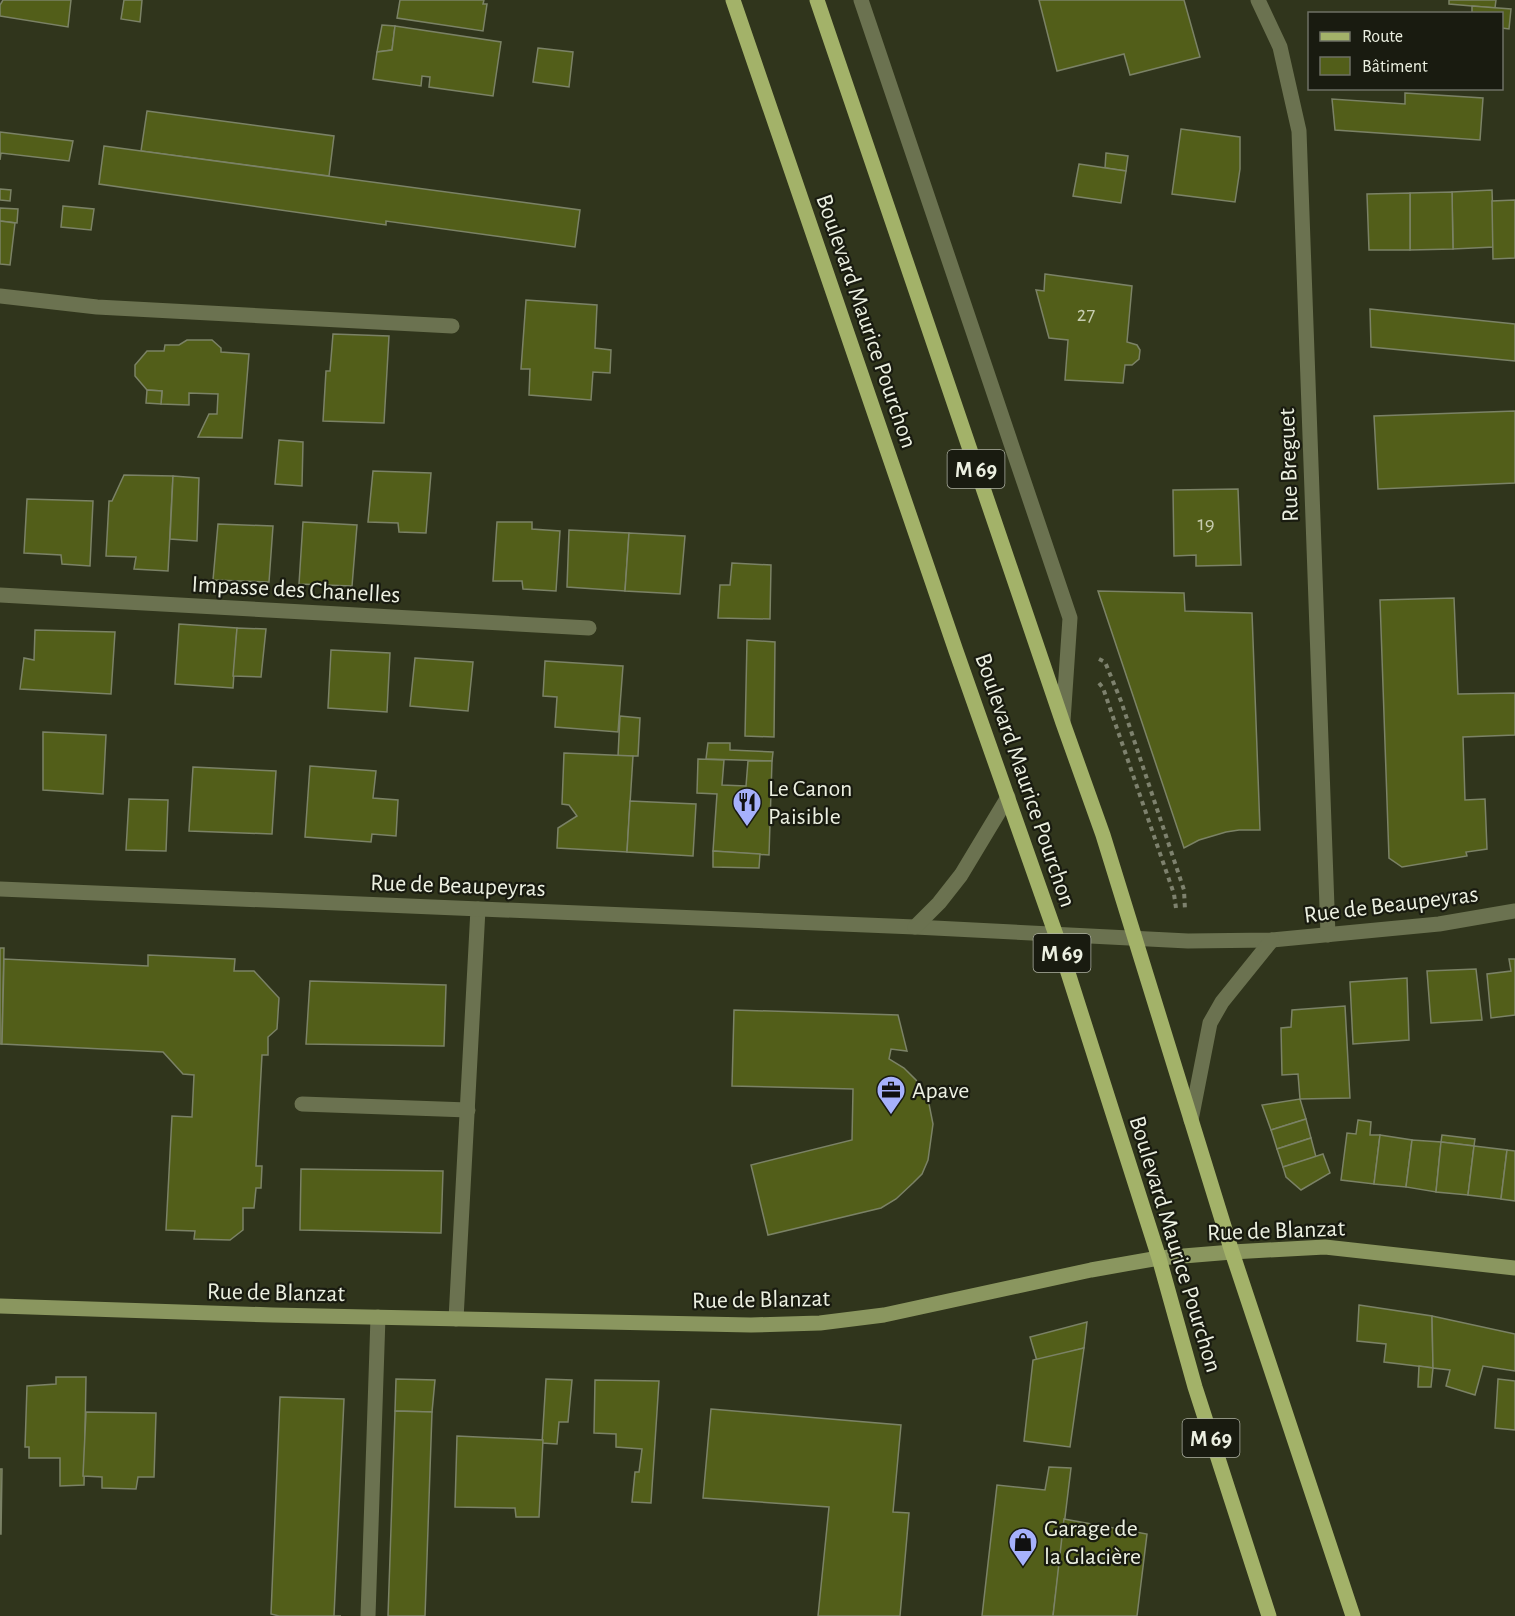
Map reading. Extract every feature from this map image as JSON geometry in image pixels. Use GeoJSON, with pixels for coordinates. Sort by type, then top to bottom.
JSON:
{"type":"FeatureCollection","features":[{"type":"Feature","properties":{"kind":"main road","name":"Boulevard Maurice Pourchon"},"geometry":{"type":"LineString","coordinates":[[733,0],[1056,935],[1159,1258],[1195,1388],[1269,1616]]}},
{"type":"Feature","properties":{"kind":"main road","name":"Boulevard Maurice Pourchon"},"geometry":{"type":"LineString","coordinates":[[817,0],[1103,835],[1232,1252],[1353,1616]]}},
{"type":"Feature","properties":{"kind":"street"},"geometry":{"type":"LineString","coordinates":[[861,0],[1070,618],[1063,723]]}},
{"type":"Feature","properties":{"kind":"street","name":"Rue Breguet"},"geometry":{"type":"LineString","coordinates":[[1258,0],[1280,47],[1299,131],[1328,935]]}},
{"type":"Feature","properties":{"kind":"street"},"geometry":{"type":"LineString","coordinates":[[0,296],[97,307],[452,326]]}},
{"type":"Feature","properties":{"kind":"street","name":"Impasse des Chanelles"},"geometry":{"type":"LineString","coordinates":[[0,595],[589,628]]}},
{"type":"Feature","properties":{"kind":"street"},"geometry":{"type":"LineString","coordinates":[[915,927],[939,903],[961,874],[1008,797]]}},
{"type":"Feature","properties":{"kind":"street","name":"Rue de Beaupeyras"},"geometry":{"type":"LineString","coordinates":[[0,889],[915,927],[1188,941],[1272,940],[1439,924],[1515,912]]}},
{"type":"Feature","properties":{"kind":"street"},"geometry":{"type":"LineString","coordinates":[[456,1318],[478,909]]}},
{"type":"Feature","properties":{"kind":"street","name":"Rue de Beaupeyras"},"geometry":{"type":"LineString","coordinates":[[1191,1120],[1210,1023],[1222,1002],[1272,940]]}},
{"type":"Feature","properties":{"kind":"street"},"geometry":{"type":"LineString","coordinates":[[302,1104],[468,1110]]}},
{"type":"Feature","properties":{"kind":"street","name":"Rue de Blanzat"},"geometry":{"type":"LineString","coordinates":[[0,1306],[273,1316],[751,1324],[820,1323],[884,1315],[1091,1270],[1159,1258],[1232,1252],[1325,1247],[1515,1268]]}},
{"type":"Feature","properties":{"kind":"street"},"geometry":{"type":"LineString","coordinates":[[368,1616],[378,1317]]}},
{"type":"Feature","properties":{"kind":"path"},"geometry":{"type":"LineString","coordinates":[[1068,646],[1105,662],[1121,701],[1184,890]]}},
{"type":"Feature","properties":{"kind":"path"},"geometry":{"type":"LineString","coordinates":[[1068,646],[1103,688],[1174,894]]}},
{"type":"Feature","properties":{"kind":"building"},"geometry":{"type":"Polygon","coordinates":[[[3,0],[71,0],[68,27],[0,16],[0,5],[3,0]]]}},
{"type":"Feature","properties":{"kind":"building"},"geometry":{"type":"Polygon","coordinates":[[[124,0],[142,0],[140,22],[121,19],[124,0]]]}},
{"type":"Feature","properties":{"kind":"building"},"geometry":{"type":"Polygon","coordinates":[[[400,0],[484,0],[483,4],[487,4],[483,31],[397,18],[400,0]]]}},
{"type":"Feature","properties":{"kind":"building"},"geometry":{"type":"Polygon","coordinates":[[[1039,0],[1184,0],[1200,57],[1130,75],[1124,54],[1057,71],[1039,0]]]}},
{"type":"Feature","properties":{"kind":"building"},"geometry":{"type":"Polygon","coordinates":[[[1449,0],[1496,0],[1495,8],[1449,4],[1449,0]]]}},
{"type":"Feature","properties":{"kind":"building"},"geometry":{"type":"Polygon","coordinates":[[[1472,6],[1511,9],[1509,29],[1503,28],[1503,12],[1472,12],[1472,6]]]}},
{"type":"Feature","properties":{"kind":"building"},"geometry":{"type":"Polygon","coordinates":[[[382,25],[395,26],[392,50],[377,52],[382,25]]]}},
{"type":"Feature","properties":{"kind":"building"},"geometry":{"type":"Polygon","coordinates":[[[395,26],[501,42],[493,96],[429,87],[430,77],[422,76],[421,86],[373,79],[377,52],[392,50],[395,26]]]}},
{"type":"Feature","properties":{"kind":"building"},"geometry":{"type":"Polygon","coordinates":[[[538,48],[573,52],[569,87],[533,82],[538,48]]]}},
{"type":"Feature","properties":{"kind":"building"},"geometry":{"type":"Polygon","coordinates":[[[1405,93],[1483,98],[1480,140],[1335,130],[1332,99],[1405,104],[1405,93]]]}},
{"type":"Feature","properties":{"kind":"building"},"geometry":{"type":"Polygon","coordinates":[[[147,111],[334,136],[329,176],[141,151],[147,111]]]}},
{"type":"Feature","properties":{"kind":"building"},"geometry":{"type":"Polygon","coordinates":[[[1181,129],[1240,137],[1240,169],[1235,202],[1172,194],[1181,129]]]}},
{"type":"Feature","properties":{"kind":"building"},"geometry":{"type":"Polygon","coordinates":[[[0,132],[73,141],[69,161],[1,153],[0,160],[0,132]]]}},
{"type":"Feature","properties":{"kind":"building"},"geometry":{"type":"Polygon","coordinates":[[[104,146],[580,210],[575,247],[386,221],[386,225],[99,184],[104,146]]]}},
{"type":"Feature","properties":{"kind":"building"},"geometry":{"type":"Polygon","coordinates":[[[1106,153],[1128,156],[1126,171],[1105,168],[1106,153]]]}},
{"type":"Feature","properties":{"kind":"building"},"geometry":{"type":"Polygon","coordinates":[[[1079,164],[1126,171],[1121,203],[1073,196],[1079,164]]]}},
{"type":"Feature","properties":{"kind":"building"},"geometry":{"type":"Polygon","coordinates":[[[0,189],[11,190],[10,201],[0,200],[0,189]]]}},
{"type":"Feature","properties":{"kind":"building"},"geometry":{"type":"Polygon","coordinates":[[[1492,190],[1494,247],[1453,249],[1452,192],[1492,190]]]}},
{"type":"Feature","properties":{"kind":"building"},"geometry":{"type":"Polygon","coordinates":[[[1452,192],[1453,249],[1410,250],[1410,193],[1452,192]]]}},
{"type":"Feature","properties":{"kind":"building"},"geometry":{"type":"Polygon","coordinates":[[[1410,193],[1410,250],[1369,250],[1367,194],[1410,193]]]}},
{"type":"Feature","properties":{"kind":"building"},"geometry":{"type":"Polygon","coordinates":[[[1515,200],[1515,258],[1493,259],[1492,201],[1515,200]]]}},
{"type":"Feature","properties":{"kind":"building"},"geometry":{"type":"Polygon","coordinates":[[[63,206],[94,209],[91,230],[61,227],[63,206]]]}},
{"type":"Feature","properties":{"kind":"building"},"geometry":{"type":"Polygon","coordinates":[[[0,208],[18,209],[17,223],[0,221],[0,208]]]}},
{"type":"Feature","properties":{"kind":"building"},"geometry":{"type":"Polygon","coordinates":[[[0,221],[15,223],[10,265],[0,264],[0,221]]]}},
{"type":"Feature","properties":{"kind":"building"},"geometry":{"type":"Polygon","coordinates":[[[1045,274],[1132,286],[1127,342],[1137,345],[1140,350],[1139,359],[1132,365],[1125,365],[1123,383],[1065,380],[1068,340],[1049,338],[1036,290],[1044,291],[1045,274]]]}},
{"type":"Feature","properties":{"kind":"building"},"geometry":{"type":"Polygon","coordinates":[[[526,300],[597,305],[595,348],[611,350],[610,373],[593,372],[591,400],[529,395],[530,369],[521,369],[526,300]]]}},
{"type":"Feature","properties":{"kind":"building"},"geometry":{"type":"Polygon","coordinates":[[[1370,309],[1515,324],[1515,361],[1371,347],[1370,309]]]}},
{"type":"Feature","properties":{"kind":"building"},"geometry":{"type":"Polygon","coordinates":[[[333,334],[389,336],[384,423],[323,421],[326,371],[330,371],[333,334]]]}},
{"type":"Feature","properties":{"kind":"building"},"geometry":{"type":"Polygon","coordinates":[[[187,340],[212,340],[221,348],[221,352],[249,354],[242,438],[198,437],[209,414],[217,414],[218,394],[189,393],[189,405],[161,404],[162,391],[147,390],[135,376],[135,365],[147,351],[164,351],[165,345],[179,345],[187,340]]]}},
{"type":"Feature","properties":{"kind":"building"},"geometry":{"type":"Polygon","coordinates":[[[147,390],[162,391],[161,404],[146,403],[147,390]]]}},
{"type":"Feature","properties":{"kind":"building"},"geometry":{"type":"Polygon","coordinates":[[[1515,411],[1515,483],[1378,489],[1374,416],[1515,411]]]}},
{"type":"Feature","properties":{"kind":"building"},"geometry":{"type":"Polygon","coordinates":[[[279,440],[303,442],[302,486],[275,484],[279,440]]]}},
{"type":"Feature","properties":{"kind":"building"},"geometry":{"type":"Polygon","coordinates":[[[373,471],[431,473],[426,533],[399,532],[398,523],[368,522],[373,471]]]}},
{"type":"Feature","properties":{"kind":"building"},"geometry":{"type":"Polygon","coordinates":[[[124,475],[173,476],[168,571],[134,569],[136,557],[106,556],[109,501],[112,501],[124,475]]]}},
{"type":"Feature","properties":{"kind":"building"},"geometry":{"type":"Polygon","coordinates":[[[173,476],[199,478],[197,541],[170,539],[173,476]]]}},
{"type":"Feature","properties":{"kind":"building"},"geometry":{"type":"Polygon","coordinates":[[[1238,489],[1241,565],[1196,566],[1196,555],[1174,556],[1173,490],[1238,489]]]}},
{"type":"Feature","properties":{"kind":"building"},"geometry":{"type":"Polygon","coordinates":[[[27,499],[93,501],[90,566],[62,564],[61,555],[24,553],[27,499]]]}},
{"type":"Feature","properties":{"kind":"building"},"geometry":{"type":"Polygon","coordinates":[[[303,522],[357,525],[352,586],[299,584],[303,522]]]}},
{"type":"Feature","properties":{"kind":"building"},"geometry":{"type":"Polygon","coordinates":[[[497,522],[532,522],[532,529],[560,531],[556,591],[523,589],[522,581],[493,581],[497,522]]]}},
{"type":"Feature","properties":{"kind":"building"},"geometry":{"type":"Polygon","coordinates":[[[218,524],[273,526],[269,582],[213,580],[218,524]]]}},
{"type":"Feature","properties":{"kind":"building"},"geometry":{"type":"Polygon","coordinates":[[[569,530],[629,533],[625,591],[567,587],[569,530]]]}},
{"type":"Feature","properties":{"kind":"building"},"geometry":{"type":"Polygon","coordinates":[[[629,533],[685,536],[680,594],[625,591],[629,533]]]}},
{"type":"Feature","properties":{"kind":"building"},"geometry":{"type":"Polygon","coordinates":[[[732,563],[771,565],[770,619],[718,618],[720,585],[730,585],[732,563]]]}},
{"type":"Feature","properties":{"kind":"building"},"geometry":{"type":"Polygon","coordinates":[[[1098,591],[1184,593],[1185,611],[1252,613],[1260,830],[1226,832],[1199,840],[1184,848],[1098,591]]]}},
{"type":"Feature","properties":{"kind":"building"},"geometry":{"type":"Polygon","coordinates":[[[1454,598],[1458,694],[1515,693],[1515,735],[1463,737],[1465,800],[1485,799],[1487,849],[1466,852],[1467,856],[1402,867],[1389,858],[1380,600],[1454,598]]]}},
{"type":"Feature","properties":{"kind":"building"},"geometry":{"type":"Polygon","coordinates":[[[179,624],[237,628],[233,688],[175,684],[179,624]]]}},
{"type":"Feature","properties":{"kind":"building"},"geometry":{"type":"Polygon","coordinates":[[[237,628],[266,629],[261,677],[233,676],[237,628]]]}},
{"type":"Feature","properties":{"kind":"building"},"geometry":{"type":"Polygon","coordinates":[[[35,630],[115,632],[111,694],[20,689],[24,658],[34,660],[35,630]]]}},
{"type":"Feature","properties":{"kind":"building"},"geometry":{"type":"Polygon","coordinates":[[[747,640],[775,642],[774,737],[745,736],[747,640]]]}},
{"type":"Feature","properties":{"kind":"building"},"geometry":{"type":"Polygon","coordinates":[[[331,650],[390,653],[387,712],[328,708],[331,650]]]}},
{"type":"Feature","properties":{"kind":"building"},"geometry":{"type":"Polygon","coordinates":[[[415,658],[473,662],[468,711],[410,706],[415,658]]]}},
{"type":"Feature","properties":{"kind":"building"},"geometry":{"type":"Polygon","coordinates":[[[545,661],[623,666],[618,732],[555,727],[557,697],[543,696],[545,661]]]}},
{"type":"Feature","properties":{"kind":"building"},"geometry":{"type":"Polygon","coordinates":[[[620,716],[640,718],[638,756],[618,756],[620,716]]]}},
{"type":"Feature","properties":{"kind":"building"},"geometry":{"type":"Polygon","coordinates":[[[43,732],[106,735],[103,794],[43,790],[43,732]]]}},
{"type":"Feature","properties":{"kind":"building"},"geometry":{"type":"Polygon","coordinates":[[[708,743],[730,743],[730,750],[773,752],[772,761],[706,759],[708,743]]]}},
{"type":"Feature","properties":{"kind":"building"},"geometry":{"type":"Polygon","coordinates":[[[564,753],[633,756],[627,852],[557,848],[558,828],[577,816],[569,805],[562,804],[564,753]]]}},
{"type":"Feature","properties":{"kind":"building"},"geometry":{"type":"Polygon","coordinates":[[[698,759],[724,760],[722,785],[746,786],[748,761],[772,761],[769,855],[713,851],[717,794],[697,793],[698,759]]]}},
{"type":"Feature","properties":{"kind":"building"},"geometry":{"type":"Polygon","coordinates":[[[310,766],[376,771],[373,798],[398,800],[396,836],[372,834],[371,842],[305,837],[310,766]]]}},
{"type":"Feature","properties":{"kind":"building"},"geometry":{"type":"Polygon","coordinates":[[[193,767],[276,771],[272,834],[189,831],[193,767]]]}},
{"type":"Feature","properties":{"kind":"building"},"geometry":{"type":"Polygon","coordinates":[[[129,799],[168,800],[166,851],[126,850],[129,799]]]}},
{"type":"Feature","properties":{"kind":"building"},"geometry":{"type":"Polygon","coordinates":[[[630,801],[696,804],[693,856],[627,852],[630,801]]]}},
{"type":"Feature","properties":{"kind":"building"},"geometry":{"type":"Polygon","coordinates":[[[713,851],[760,854],[759,868],[713,867],[713,851]]]}},
{"type":"Feature","properties":{"kind":"building"},"geometry":{"type":"Polygon","coordinates":[[[0,948],[4,948],[2,1044],[0,1044],[0,948]]]}},
{"type":"Feature","properties":{"kind":"building"},"geometry":{"type":"Polygon","coordinates":[[[148,955],[235,959],[234,971],[254,971],[279,998],[277,1029],[268,1037],[268,1055],[262,1055],[256,1166],[262,1166],[261,1188],[256,1188],[254,1208],[243,1208],[243,1230],[230,1240],[194,1239],[195,1231],[166,1230],[172,1116],[192,1117],[194,1075],[183,1074],[163,1052],[2,1044],[4,959],[148,966],[148,955]]]}},
{"type":"Feature","properties":{"kind":"building"},"geometry":{"type":"Polygon","coordinates":[[[1509,959],[1515,959],[1515,1015],[1491,1018],[1487,974],[1511,971],[1509,959]]]}},
{"type":"Feature","properties":{"kind":"building"},"geometry":{"type":"Polygon","coordinates":[[[1476,969],[1482,1020],[1431,1023],[1427,971],[1476,969]]]}},
{"type":"Feature","properties":{"kind":"building"},"geometry":{"type":"Polygon","coordinates":[[[1407,978],[1409,1040],[1353,1044],[1350,982],[1407,978]]]}},
{"type":"Feature","properties":{"kind":"building"},"geometry":{"type":"Polygon","coordinates":[[[310,981],[446,985],[444,1046],[306,1044],[310,981]]]}},
{"type":"Feature","properties":{"kind":"building"},"geometry":{"type":"Polygon","coordinates":[[[1345,1006],[1350,1098],[1300,1099],[1298,1074],[1282,1075],[1281,1028],[1291,1027],[1292,1010],[1345,1006]]]}},
{"type":"Feature","properties":{"kind":"building"},"geometry":{"type":"Polygon","coordinates":[[[734,1010],[898,1015],[907,1051],[891,1049],[889,1059],[904,1068],[916,1080],[929,1104],[933,1124],[928,1160],[922,1174],[896,1199],[881,1208],[768,1235],[751,1165],[852,1140],[853,1089],[732,1086],[734,1010]]]}},
{"type":"Feature","properties":{"kind":"building"},"geometry":{"type":"Polygon","coordinates":[[[1300,1099],[1306,1119],[1271,1130],[1262,1105],[1300,1099]]]}},
{"type":"Feature","properties":{"kind":"building"},"geometry":{"type":"Polygon","coordinates":[[[1306,1119],[1311,1138],[1277,1149],[1271,1130],[1306,1119]]]}},
{"type":"Feature","properties":{"kind":"building"},"geometry":{"type":"Polygon","coordinates":[[[1358,1120],[1371,1122],[1370,1135],[1380,1135],[1374,1184],[1341,1180],[1347,1133],[1356,1134],[1358,1120]]]}},
{"type":"Feature","properties":{"kind":"building"},"geometry":{"type":"Polygon","coordinates":[[[1380,1135],[1412,1140],[1406,1187],[1374,1184],[1380,1135]]]}},
{"type":"Feature","properties":{"kind":"building"},"geometry":{"type":"Polygon","coordinates":[[[1442,1135],[1475,1139],[1474,1146],[1441,1142],[1442,1135]]]}},
{"type":"Feature","properties":{"kind":"building"},"geometry":{"type":"Polygon","coordinates":[[[1311,1138],[1316,1157],[1283,1167],[1277,1149],[1311,1138]]]}},
{"type":"Feature","properties":{"kind":"building"},"geometry":{"type":"Polygon","coordinates":[[[1412,1140],[1441,1142],[1436,1192],[1406,1187],[1412,1140]]]}},
{"type":"Feature","properties":{"kind":"building"},"geometry":{"type":"Polygon","coordinates":[[[1441,1142],[1474,1146],[1468,1195],[1436,1192],[1441,1142]]]}},
{"type":"Feature","properties":{"kind":"building"},"geometry":{"type":"Polygon","coordinates":[[[1474,1146],[1507,1150],[1501,1199],[1468,1195],[1474,1146]]]}},
{"type":"Feature","properties":{"kind":"building"},"geometry":{"type":"Polygon","coordinates":[[[1507,1150],[1515,1151],[1515,1201],[1501,1199],[1507,1150]]]}},
{"type":"Feature","properties":{"kind":"building"},"geometry":{"type":"Polygon","coordinates":[[[1323,1154],[1330,1173],[1301,1190],[1286,1177],[1283,1167],[1323,1154]]]}},
{"type":"Feature","properties":{"kind":"building"},"geometry":{"type":"Polygon","coordinates":[[[301,1169],[443,1171],[441,1233],[300,1230],[301,1169]]]}},
{"type":"Feature","properties":{"kind":"building"},"geometry":{"type":"Polygon","coordinates":[[[1359,1305],[1432,1316],[1433,1368],[1384,1362],[1386,1344],[1357,1341],[1359,1305]]]}},
{"type":"Feature","properties":{"kind":"building"},"geometry":{"type":"Polygon","coordinates":[[[1432,1316],[1515,1334],[1515,1371],[1483,1366],[1475,1395],[1446,1386],[1450,1370],[1433,1368],[1432,1316]]]}},
{"type":"Feature","properties":{"kind":"building"},"geometry":{"type":"Polygon","coordinates":[[[1087,1322],[1084,1348],[1037,1361],[1030,1337],[1087,1322]]]}},
{"type":"Feature","properties":{"kind":"building"},"geometry":{"type":"Polygon","coordinates":[[[1084,1348],[1070,1447],[1024,1441],[1033,1360],[1084,1348]]]}},
{"type":"Feature","properties":{"kind":"building"},"geometry":{"type":"Polygon","coordinates":[[[1419,1366],[1433,1368],[1431,1387],[1418,1387],[1419,1366]]]}},
{"type":"Feature","properties":{"kind":"building"},"geometry":{"type":"Polygon","coordinates":[[[56,1377],[86,1377],[84,1485],[60,1486],[60,1458],[29,1458],[29,1447],[25,1447],[27,1386],[56,1384],[56,1377]]]}},
{"type":"Feature","properties":{"kind":"building"},"geometry":{"type":"Polygon","coordinates":[[[396,1379],[435,1380],[432,1412],[395,1411],[396,1379]]]}},
{"type":"Feature","properties":{"kind":"building"},"geometry":{"type":"Polygon","coordinates":[[[546,1379],[572,1380],[568,1422],[559,1422],[557,1444],[542,1443],[546,1379]]]}},
{"type":"Feature","properties":{"kind":"building"},"geometry":{"type":"Polygon","coordinates":[[[1498,1379],[1515,1381],[1515,1430],[1495,1428],[1498,1379]]]}},
{"type":"Feature","properties":{"kind":"building"},"geometry":{"type":"Polygon","coordinates":[[[595,1380],[659,1381],[651,1503],[632,1502],[635,1472],[639,1472],[642,1449],[616,1447],[616,1434],[594,1433],[595,1380]]]}},
{"type":"Feature","properties":{"kind":"building"},"geometry":{"type":"Polygon","coordinates":[[[280,1397],[344,1399],[334,1616],[271,1614],[280,1397]]]}},
{"type":"Feature","properties":{"kind":"building"},"geometry":{"type":"Polygon","coordinates":[[[711,1409],[901,1425],[893,1512],[909,1513],[900,1616],[818,1616],[829,1507],[703,1498],[711,1409]]]}},
{"type":"Feature","properties":{"kind":"building"},"geometry":{"type":"Polygon","coordinates":[[[395,1411],[432,1412],[425,1616],[388,1616],[395,1411]]]}},
{"type":"Feature","properties":{"kind":"building"},"geometry":{"type":"Polygon","coordinates":[[[86,1412],[156,1413],[154,1477],[138,1477],[136,1489],[102,1488],[102,1477],[83,1476],[86,1412]]]}},
{"type":"Feature","properties":{"kind":"building"},"geometry":{"type":"Polygon","coordinates":[[[457,1436],[543,1440],[539,1517],[516,1517],[515,1508],[455,1507],[457,1436]]]}},
{"type":"Feature","properties":{"kind":"building","name":"Garage de la Glacière"},"geometry":{"type":"Polygon","coordinates":[[[1049,1467],[1071,1468],[1053,1616],[982,1616],[997,1485],[1045,1490],[1049,1467]]]}},
{"type":"Feature","properties":{"kind":"building"},"geometry":{"type":"Polygon","coordinates":[[[0,1469],[2,1469],[1,1534],[0,1534],[0,1469]]]}},
{"type":"Feature","properties":{"kind":"building"},"geometry":{"type":"Polygon","coordinates":[[[1064,1519],[1147,1534],[1137,1616],[1053,1616],[1064,1519]]]}},
{"type":"Feature","properties":{"kind":"place","name":"Le Canon Paisible"},"geometry":{"type":"Point","coordinates":[747,828]}},
{"type":"Feature","properties":{"kind":"place","name":"Apave"},"geometry":{"type":"Point","coordinates":[891,1116]}},
{"type":"Feature","properties":{"kind":"place","name":"Garage de la Glacière"},"geometry":{"type":"Point","coordinates":[1023,1568]}}]}
